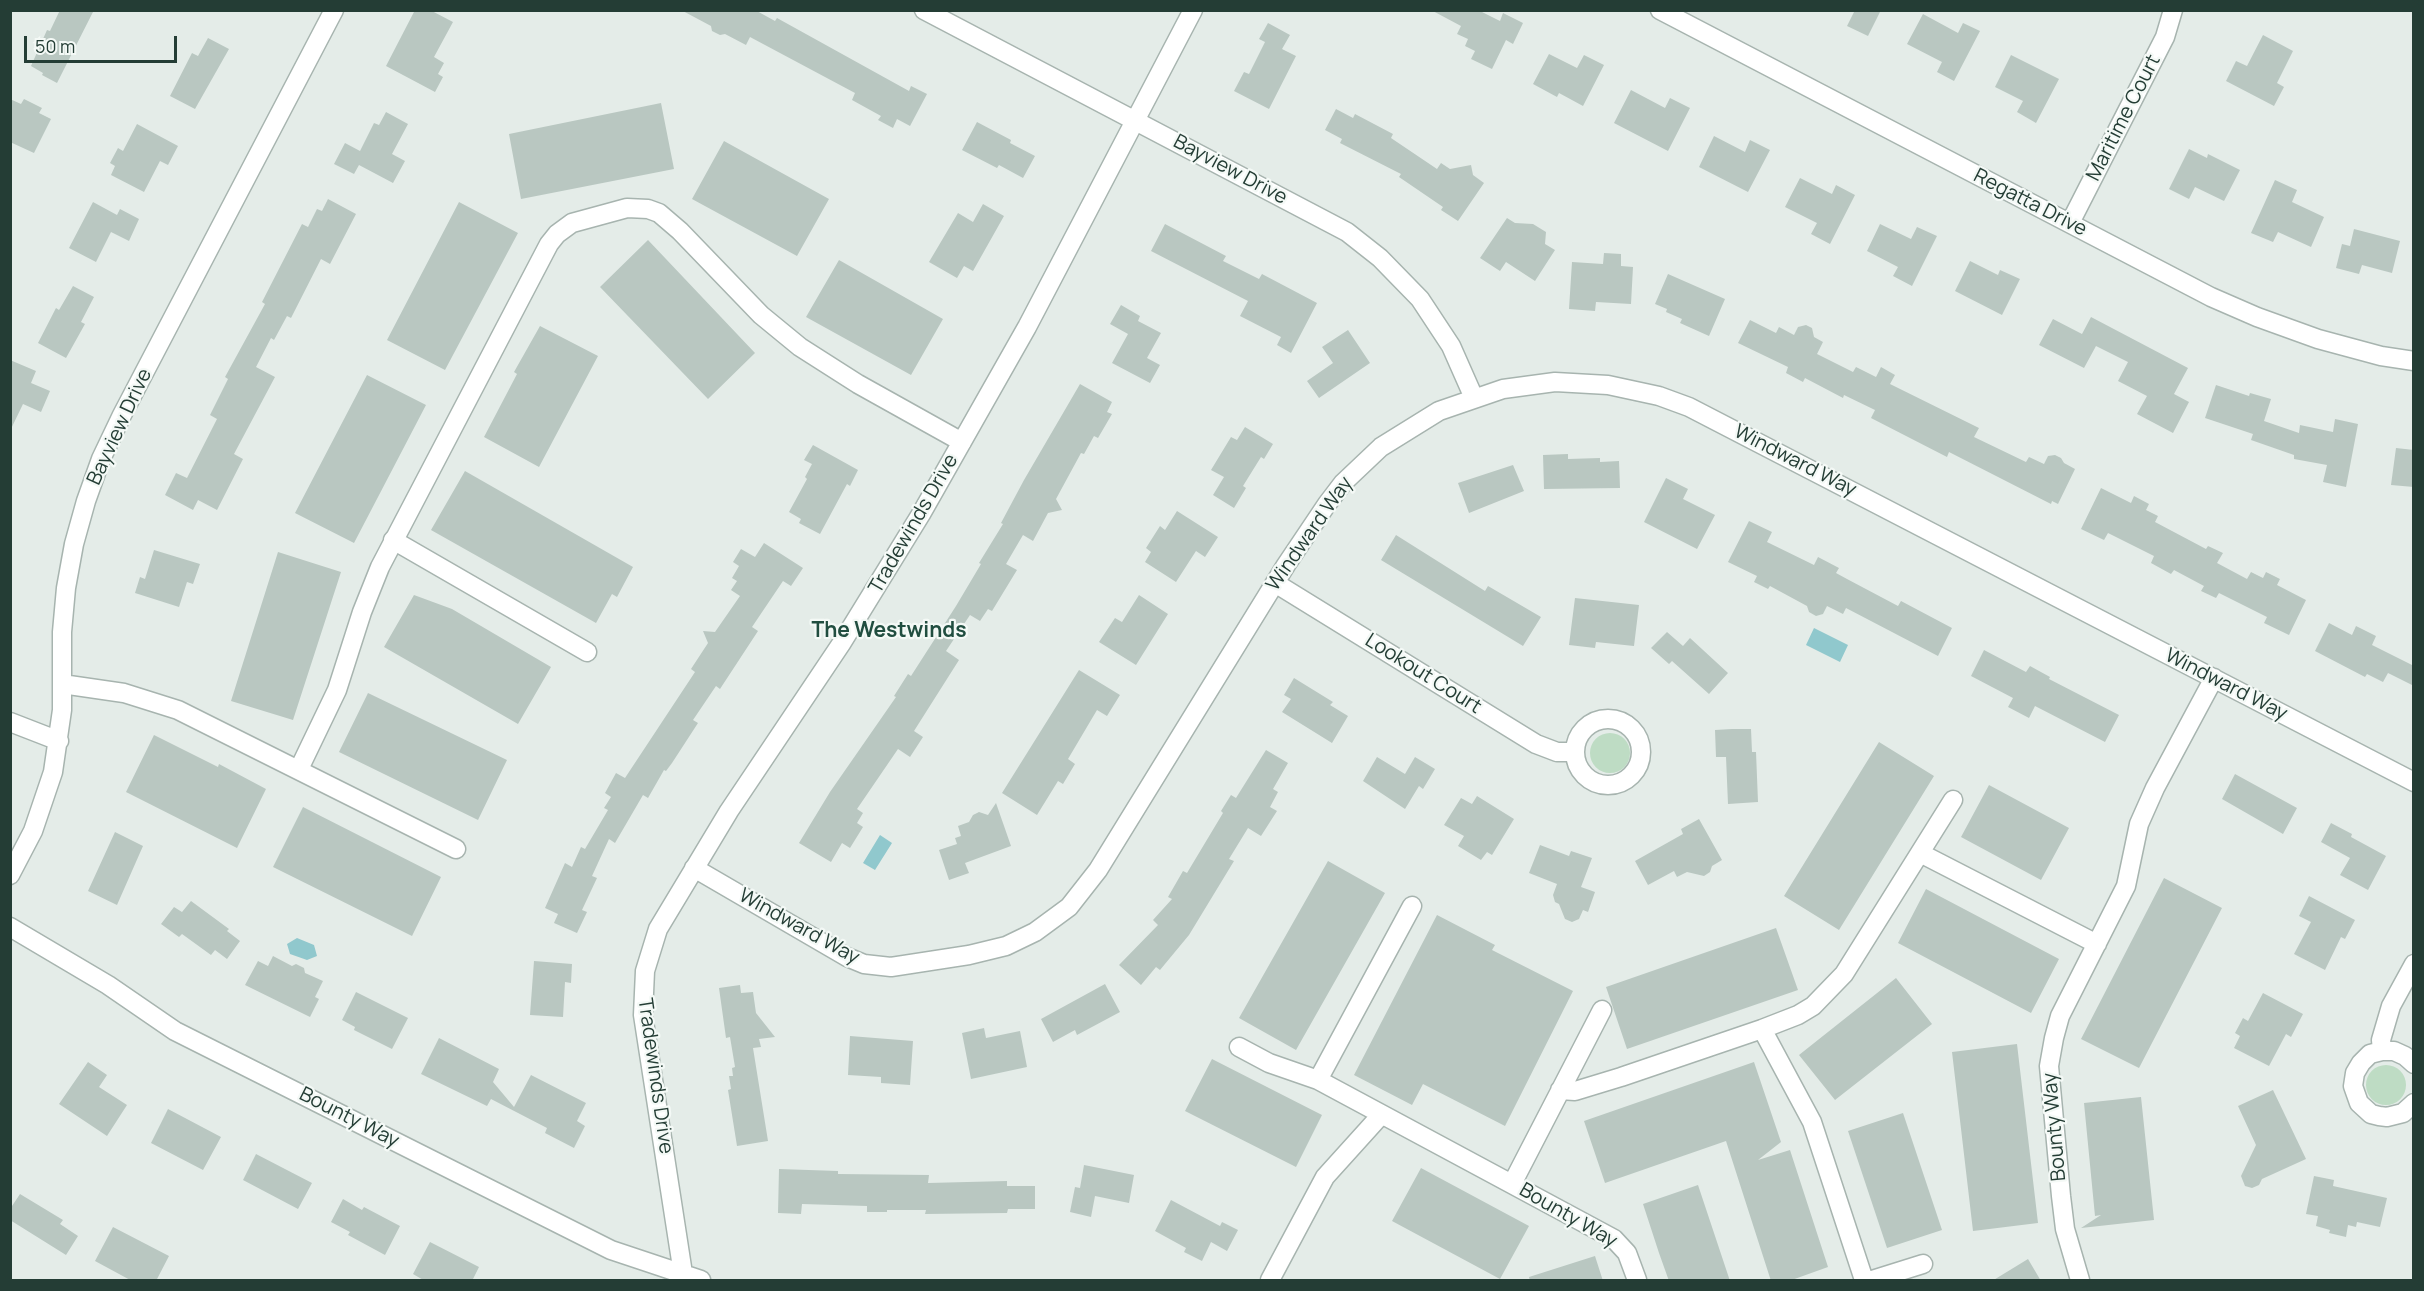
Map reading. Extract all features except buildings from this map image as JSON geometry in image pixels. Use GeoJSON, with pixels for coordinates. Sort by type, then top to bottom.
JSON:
{"type":"FeatureCollection","features":[{"type":"Feature","properties":{"kind":"street","name":"Bayview Drive"},"geometry":{"type":"LineString","coordinates":[[10,875],[45,802],[59,741],[62,632],[66,588],[77,533],[101,459],[334,10]]}},
{"type":"Feature","properties":{"kind":"street","name":"Bayview Drive"},"geometry":{"type":"LineString","coordinates":[[924,10],[1335,224],[1380,258],[1413,292],[1436,322],[1461,366],[1474,398]]}},
{"type":"Feature","properties":{"kind":"street","name":"Tradewinds Drive"},"geometry":{"type":"LineString","coordinates":[[689,1279],[643,1015],[645,971],[658,929],[729,811],[873,594],[962,442],[1053,278],[1193,10]]}},
{"type":"Feature","properties":{"kind":"street","name":"Regatta Drive"},"geometry":{"type":"LineString","coordinates":[[1660,10],[2198,290],[2257,317],[2318,339],[2381,356],[2414,361]]}},
{"type":"Feature","properties":{"kind":"street","name":"Maritime Court"},"geometry":{"type":"LineString","coordinates":[[2070,223],[2165,37],[2173,10]]}},
{"type":"Feature","properties":{"kind":"street"},"geometry":{"type":"LineString","coordinates":[[299,769],[337,690],[372,585],[393,540],[549,244],[557,234],[572,223],[627,208],[648,209],[668,220],[761,315],[800,347],[854,382],[962,442]]}},
{"type":"Feature","properties":{"kind":"street","name":"Windward Way"},"geometry":{"type":"LineString","coordinates":[[694,868],[847,957],[864,964],[891,968],[907,966],[993,950],[1019,940],[1055,919],[1081,893],[1098,870],[1275,583],[1327,504],[1362,464],[1381,447],[1426,418],[1474,398],[1529,385],[1582,382],[1634,389],[1683,405],[2414,782]]}},
{"type":"Feature","properties":{"kind":"street"},"geometry":{"type":"LineString","coordinates":[[393,540],[587,652]]}},
{"type":"Feature","properties":{"kind":"street","name":"Lookout Court"},"geometry":{"type":"LineString","coordinates":[[1275,583],[1536,744],[1557,752],[1575,752]]}},
{"type":"Feature","properties":{"kind":"street","name":"Bounty Way"},"geometry":{"type":"LineString","coordinates":[[2080,1281],[2065,1229],[2049,1066],[2060,1016],[2126,886],[2139,824],[2155,788],[2214,678]]}},
{"type":"Feature","properties":{"kind":"street"},"geometry":{"type":"LineString","coordinates":[[62,684],[124,693],[173,708],[456,849]]}},
{"type":"Feature","properties":{"kind":"street"},"geometry":{"type":"LineString","coordinates":[[10,722],[59,741]]}},
{"type":"Feature","properties":{"kind":"street"},"geometry":{"type":"LineString","coordinates":[[1560,1090],[1575,1091],[1593,1086],[1762,1029],[1798,1015],[1813,1006],[1837,984],[1953,800]]}},
{"type":"Feature","properties":{"kind":"street"},"geometry":{"type":"LineString","coordinates":[[1920,853],[2097,944]]}},
{"type":"Feature","properties":{"kind":"street"},"geometry":{"type":"LineString","coordinates":[[1317,1080],[1412,906]]}},
{"type":"Feature","properties":{"kind":"street","name":"Bounty Way"},"geometry":{"type":"LineString","coordinates":[[10,927],[108,985],[175,1031],[611,1250],[689,1279]]}},
{"type":"Feature","properties":{"kind":"street"},"geometry":{"type":"LineString","coordinates":[[2382,1051],[2381,1040],[2391,1006],[2414,964]]}},
{"type":"Feature","properties":{"kind":"street","name":"Bounty Way"},"geometry":{"type":"LineString","coordinates":[[1512,1184],[1602,1010]]}},
{"type":"Feature","properties":{"kind":"street"},"geometry":{"type":"LineString","coordinates":[[1762,1029],[1812,1122],[1864,1281]]}},
{"type":"Feature","properties":{"kind":"street","name":"Bounty Way"},"geometry":{"type":"LineString","coordinates":[[1239,1047],[1269,1063],[1317,1080],[1614,1239],[1627,1253],[1638,1281]]}},
{"type":"Feature","properties":{"kind":"street"},"geometry":{"type":"LineString","coordinates":[[2414,1064],[2405,1056],[2394,1051],[2370,1054],[2361,1062],[2355,1073],[2353,1086],[2359,1103],[2371,1114],[2387,1117],[2403,1113],[2414,1103]]}},
{"type":"Feature","properties":{"kind":"street"},"geometry":{"type":"LineString","coordinates":[[1270,1281],[1325,1177],[1381,1115]]}},
{"type":"Feature","properties":{"kind":"street"},"geometry":{"type":"LineString","coordinates":[[1872,1281],[1923,1264]]}},
{"type":"Feature","properties":{"kind":"green space"},"geometry":{"type":"Polygon","coordinates":[[[1610,733],[1624,739],[1630,753],[1624,767],[1610,773],[1596,767],[1590,753],[1596,739],[1610,733]]]}},
{"type":"Feature","properties":{"kind":"green space"},"geometry":{"type":"Polygon","coordinates":[[[2386,1065],[2394,1066],[2400,1071],[2405,1077],[2405,1093],[2400,1099],[2394,1104],[2386,1105],[2378,1104],[2372,1099],[2367,1093],[2366,1085],[2367,1077],[2372,1071],[2378,1066],[2386,1065]]]}},
{"type":"Feature","properties":{"kind":"water"},"geometry":{"type":"Polygon","coordinates":[[[1814,628],[1848,645],[1840,662],[1806,645],[1814,628]]]}},
{"type":"Feature","properties":{"kind":"water"},"geometry":{"type":"Polygon","coordinates":[[[880,835],[892,843],[875,870],[863,863],[880,835]]]}},
{"type":"Feature","properties":{"kind":"water"},"geometry":{"type":"Polygon","coordinates":[[[297,938],[314,945],[317,956],[307,960],[290,954],[287,944],[297,938]]]}},
{"type":"Feature","properties":{"kind":"district","name":"The Westwinds"},"geometry":{"type":"Point","coordinates":[889,631]}}]}
